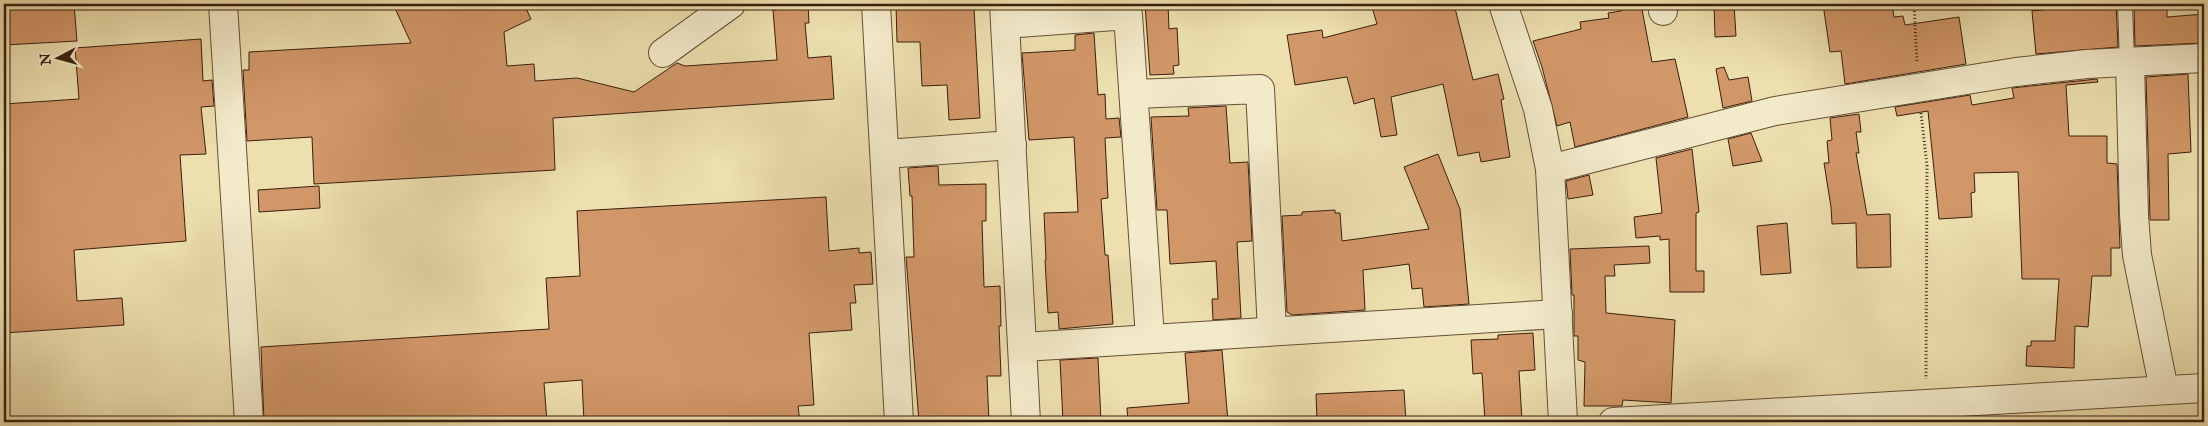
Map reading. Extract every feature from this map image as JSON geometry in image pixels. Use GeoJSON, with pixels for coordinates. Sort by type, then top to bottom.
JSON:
{"type":"FeatureCollection","features":[{"type":"Feature","properties":{"kind":"street"},"geometry":{"type":"LineString","coordinates":[[222,4],[249,422]]}},
{"type":"Feature","properties":{"kind":"street"},"geometry":{"type":"LineString","coordinates":[[662,52],[731,4]]}},
{"type":"Feature","properties":{"kind":"street"},"geometry":{"type":"LineString","coordinates":[[876,4],[900,422]]}},
{"type":"Feature","properties":{"kind":"street"},"geometry":{"type":"LineString","coordinates":[[1503,4],[1538,109],[1550,169],[1563,422]]}},
{"type":"Feature","properties":{"kind":"street"},"geometry":{"type":"LineString","coordinates":[[1026,422],[1005,14],[1128,15],[1135,94],[1150,338]]}},
{"type":"Feature","properties":{"kind":"street"},"geometry":{"type":"LineString","coordinates":[[1550,169],[1775,111],[2016,72],[2086,64],[2204,58]]}},
{"type":"Feature","properties":{"kind":"street"},"geometry":{"type":"LineString","coordinates":[[2129,63],[2137,255],[2164,390]]}},
{"type":"Feature","properties":{"kind":"street"},"geometry":{"type":"LineString","coordinates":[[1135,94],[1260,89],[1272,332]]}},
{"type":"Feature","properties":{"kind":"street"},"geometry":{"type":"LineString","coordinates":[[885,154],[1012,145]]}},
{"type":"Feature","properties":{"kind":"street"},"geometry":{"type":"LineString","coordinates":[[1023,347],[1558,314]]}},
{"type":"Feature","properties":{"kind":"street"},"geometry":{"type":"LineString","coordinates":[[1613,422],[1899,414],[1925,405],[2204,388]]}},
{"type":"Feature","properties":{"kind":"lane"},"geometry":{"type":"LineString","coordinates":[[2125,4],[2129,63]]}},
{"type":"Feature","properties":{"kind":"path"},"geometry":{"type":"LineString","coordinates":[[1914,4],[1918,87],[1927,166],[1928,350],[1925,405]]}},
{"type":"Feature","properties":{"kind":"building"},"geometry":{"type":"Polygon","coordinates":[[[4,4],[74,4],[77,41],[4,45],[4,4]]]}},
{"type":"Feature","properties":{"kind":"building"},"geometry":{"type":"Polygon","coordinates":[[[393,4],[524,4],[531,19],[504,32],[507,66],[534,64],[535,81],[577,78],[634,92],[677,63],[685,66],[777,60],[773,10],[776,10],[775,4],[808,4],[809,23],[805,23],[808,58],[831,56],[834,99],[553,118],[555,170],[314,184],[312,137],[247,141],[243,70],[249,70],[249,52],[411,43],[393,4]]]}},
{"type":"Feature","properties":{"kind":"building"},"geometry":{"type":"Polygon","coordinates":[[[896,4],[967,4],[967,9],[974,9],[980,118],[949,120],[947,85],[922,86],[920,42],[897,42],[896,4]]]}},
{"type":"Feature","properties":{"kind":"building"},"geometry":{"type":"Polygon","coordinates":[[[1145,4],[1168,4],[1169,29],[1177,28],[1179,65],[1173,66],[1174,74],[1150,75],[1145,4]]]}},
{"type":"Feature","properties":{"kind":"building"},"geometry":{"type":"Polygon","coordinates":[[[1371,4],[1454,4],[1473,80],[1498,74],[1504,99],[1501,100],[1510,157],[1481,162],[1479,152],[1458,156],[1443,84],[1391,97],[1397,135],[1381,137],[1374,98],[1354,104],[1347,77],[1295,85],[1287,35],[1322,30],[1323,38],[1377,24],[1371,4]]]}},
{"type":"Feature","properties":{"kind":"building"},"geometry":{"type":"Polygon","coordinates":[[[1620,4],[1641,4],[1652,62],[1675,59],[1688,117],[1575,147],[1570,122],[1557,126],[1542,67],[1533,41],[1581,29],[1580,22],[1609,18],[1608,13],[1621,11],[1620,4]]]}},
{"type":"Feature","properties":{"kind":"building"},"geometry":{"type":"Polygon","coordinates":[[[1714,4],[1734,4],[1736,36],[1715,37],[1714,4]]]}},
{"type":"Feature","properties":{"kind":"building"},"geometry":{"type":"Polygon","coordinates":[[[1823,4],[1892,4],[1894,17],[1903,16],[1905,25],[1959,17],[1966,64],[1845,84],[1841,51],[1830,52],[1823,4]]]}},
{"type":"Feature","properties":{"kind":"building"},"geometry":{"type":"Polygon","coordinates":[[[2092,4],[2116,4],[2118,47],[2036,54],[2032,11],[2092,4]]]}},
{"type":"Feature","properties":{"kind":"building"},"geometry":{"type":"Polygon","coordinates":[[[2134,4],[2167,4],[2167,17],[2204,14],[2204,43],[2135,46],[2134,4]]]}},
{"type":"Feature","properties":{"kind":"building"},"geometry":{"type":"Polygon","coordinates":[[[1094,33],[1098,95],[1105,94],[1106,119],[1119,118],[1121,137],[1105,138],[1108,198],[1101,199],[1105,255],[1108,255],[1113,324],[1059,329],[1058,312],[1048,313],[1044,213],[1078,212],[1074,137],[1029,140],[1022,53],[1075,50],[1075,35],[1094,33]]]}},
{"type":"Feature","properties":{"kind":"building"},"geometry":{"type":"Polygon","coordinates":[[[201,39],[203,81],[212,80],[214,106],[201,107],[206,154],[180,155],[186,241],[74,250],[77,301],[122,298],[124,325],[4,333],[4,104],[79,99],[75,48],[201,39]]]}},
{"type":"Feature","properties":{"kind":"building"},"geometry":{"type":"Polygon","coordinates":[[[1724,67],[1729,80],[1748,77],[1752,101],[1723,108],[1716,69],[1724,67]]]}},
{"type":"Feature","properties":{"kind":"building"},"geometry":{"type":"Polygon","coordinates":[[[2188,74],[2191,152],[2168,154],[2169,220],[2150,220],[2146,77],[2188,74]]]}},
{"type":"Feature","properties":{"kind":"building"},"geometry":{"type":"Polygon","coordinates":[[[2097,79],[2098,82],[2066,85],[2069,136],[2107,136],[2107,163],[2117,164],[2120,248],[2111,248],[2111,276],[2092,276],[2088,327],[2075,326],[2074,368],[2026,366],[2027,346],[2031,346],[2031,341],[2055,341],[2059,279],[2022,279],[2018,172],[1974,173],[1975,192],[1971,193],[1972,217],[1939,219],[1928,111],[1897,116],[1895,107],[1970,95],[1972,105],[2014,98],[2012,88],[2097,79]]]}},
{"type":"Feature","properties":{"kind":"building"},"geometry":{"type":"Polygon","coordinates":[[[1226,106],[1230,163],[1248,162],[1252,241],[1237,242],[1241,318],[1213,320],[1212,299],[1218,299],[1216,261],[1170,264],[1167,210],[1157,210],[1151,117],[1189,116],[1188,108],[1226,106]]]}},
{"type":"Feature","properties":{"kind":"building"},"geometry":{"type":"Polygon","coordinates":[[[1859,114],[1861,132],[1856,132],[1859,153],[1856,153],[1867,215],[1890,214],[1891,267],[1857,268],[1856,223],[1832,224],[1824,163],[1829,163],[1827,141],[1832,140],[1830,118],[1859,114]]]}},
{"type":"Feature","properties":{"kind":"building"},"geometry":{"type":"Polygon","coordinates":[[[1751,133],[1762,161],[1733,166],[1728,139],[1751,133]]]}},
{"type":"Feature","properties":{"kind":"building"},"geometry":{"type":"Polygon","coordinates":[[[1692,149],[1699,212],[1696,213],[1696,271],[1704,271],[1704,292],[1670,292],[1669,239],[1660,240],[1660,236],[1636,238],[1634,217],[1662,213],[1656,158],[1692,149]]]}},
{"type":"Feature","properties":{"kind":"building"},"geometry":{"type":"Polygon","coordinates":[[[1438,154],[1460,209],[1469,304],[1424,307],[1422,288],[1412,289],[1409,264],[1363,270],[1365,310],[1292,315],[1287,312],[1282,216],[1302,215],[1302,212],[1335,210],[1335,213],[1340,213],[1342,241],[1429,229],[1404,167],[1438,154]]]}},
{"type":"Feature","properties":{"kind":"building"},"geometry":{"type":"Polygon","coordinates":[[[938,166],[939,185],[986,184],[986,221],[982,221],[984,287],[1000,286],[1001,326],[999,326],[1001,376],[987,376],[989,422],[919,422],[906,257],[914,257],[912,196],[910,196],[908,168],[938,166]]]}},
{"type":"Feature","properties":{"kind":"building"},"geometry":{"type":"Polygon","coordinates":[[[1589,175],[1593,195],[1568,199],[1566,181],[1589,175]]]}},
{"type":"Feature","properties":{"kind":"building"},"geometry":{"type":"Polygon","coordinates":[[[319,186],[320,208],[259,212],[258,190],[319,186]]]}},
{"type":"Feature","properties":{"kind":"building"},"geometry":{"type":"Polygon","coordinates":[[[826,197],[829,251],[859,248],[859,253],[871,252],[873,284],[854,285],[856,303],[850,303],[852,330],[809,333],[814,405],[798,406],[800,422],[584,422],[582,380],[544,383],[547,422],[264,422],[261,347],[549,329],[546,278],[580,276],[577,211],[826,197]]]}},
{"type":"Feature","properties":{"kind":"building"},"geometry":{"type":"Polygon","coordinates":[[[1787,223],[1791,273],[1761,275],[1757,226],[1787,223]]]}},
{"type":"Feature","properties":{"kind":"building"},"geometry":{"type":"Polygon","coordinates":[[[1649,246],[1650,263],[1614,265],[1615,276],[1605,276],[1606,313],[1675,320],[1671,403],[1623,400],[1622,406],[1584,406],[1585,362],[1578,360],[1578,336],[1574,336],[1574,295],[1572,295],[1570,249],[1649,246]]]}},
{"type":"Feature","properties":{"kind":"building"},"geometry":{"type":"Polygon","coordinates":[[[1533,333],[1535,370],[1519,371],[1522,421],[1485,422],[1482,373],[1473,374],[1471,340],[1498,339],[1498,335],[1533,333]]]}},
{"type":"Feature","properties":{"kind":"building"},"geometry":{"type":"Polygon","coordinates":[[[1222,350],[1228,422],[1128,422],[1127,408],[1189,403],[1185,353],[1222,350]]]}},
{"type":"Feature","properties":{"kind":"building"},"geometry":{"type":"Polygon","coordinates":[[[1098,358],[1101,422],[1063,422],[1060,360],[1098,358]]]}},
{"type":"Feature","properties":{"kind":"building"},"geometry":{"type":"Polygon","coordinates":[[[1404,390],[1406,422],[1317,422],[1316,394],[1404,390]]]}}]}
